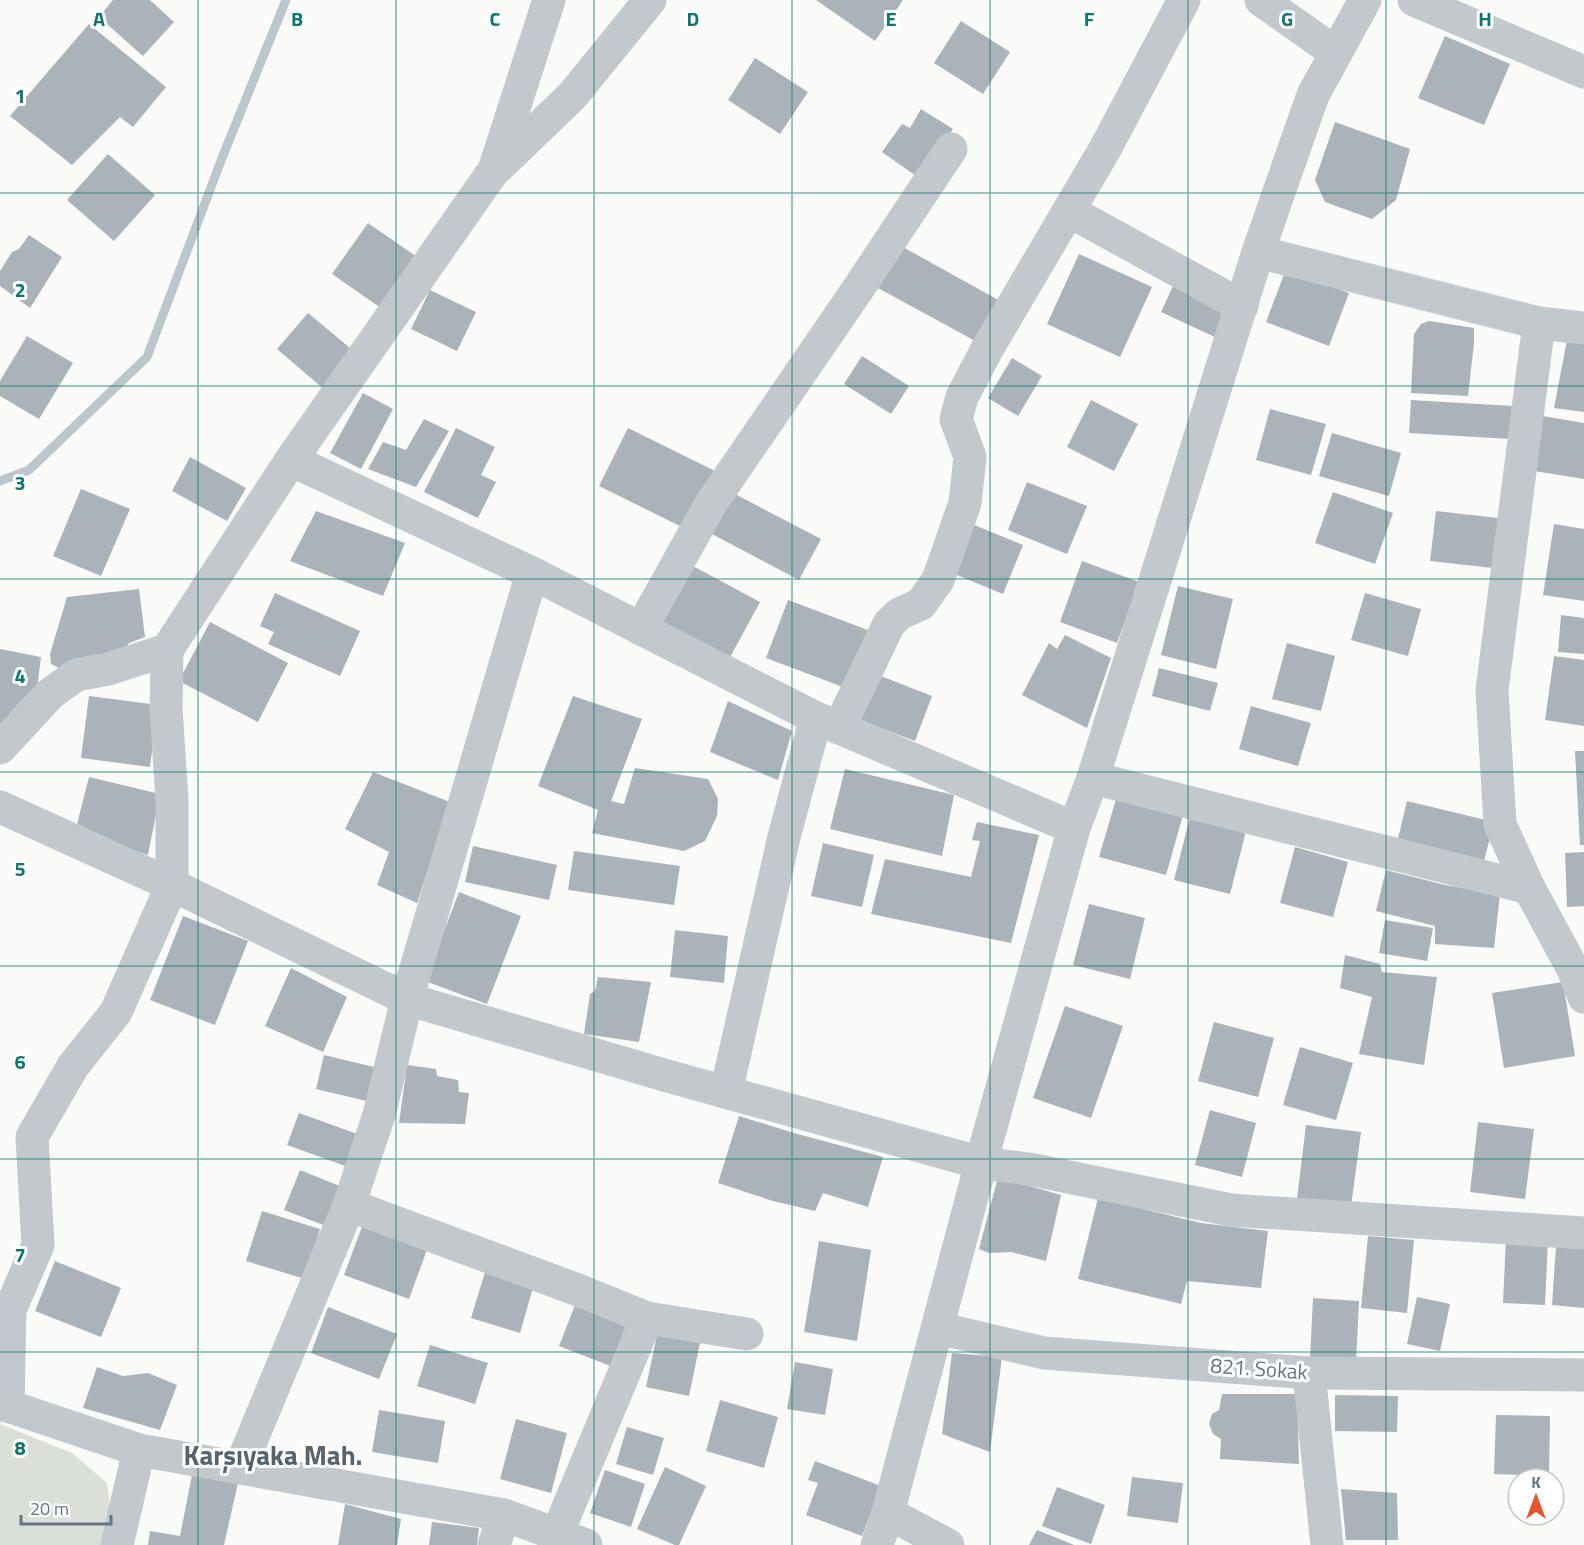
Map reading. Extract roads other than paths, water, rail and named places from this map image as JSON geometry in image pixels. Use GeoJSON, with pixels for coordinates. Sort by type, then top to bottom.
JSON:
{"type":"FeatureCollection","features":[{"type":"Feature","properties":{"kind":"street"},"geometry":{"type":"LineString","coordinates":[[494,170],[549,0]]}},
{"type":"Feature","properties":{"kind":"street"},"geometry":{"type":"LineString","coordinates":[[647,1318],[571,1540],[504,1515],[140,1450],[4,1406],[10,1310],[38,1245],[32,1137],[73,1065],[116,1012],[172,885],[171,800],[166,708],[167,650],[291,460],[494,170],[572,96],[650,0]]}},
{"type":"Feature","properties":{"kind":"street"},"geometry":{"type":"LineString","coordinates":[[726,1092],[784,837],[827,723],[889,624],[899,614],[921,604],[938,580],[965,503],[970,457],[956,418],[962,398],[986,351],[1105,149],[1184,0]]}},
{"type":"Feature","properties":{"kind":"street"},"geometry":{"type":"LineString","coordinates":[[1261,0],[1336,53]]}},
{"type":"Feature","properties":{"kind":"street"},"geometry":{"type":"LineString","coordinates":[[877,1545],[888,1513],[981,1163],[1074,828],[1093,778],[1258,252],[1313,95],[1365,0]]}},
{"type":"Feature","properties":{"kind":"street"},"geometry":{"type":"LineString","coordinates":[[1414,0],[1584,72]]}},
{"type":"Feature","properties":{"kind":"street"},"geometry":{"type":"LineString","coordinates":[[641,629],[710,505],[951,149]]}},
{"type":"Feature","properties":{"kind":"street"},"geometry":{"type":"LineString","coordinates":[[1069,210],[1242,306]]}},
{"type":"Feature","properties":{"kind":"street"},"geometry":{"type":"LineString","coordinates":[[1258,252],[1539,323],[1584,328]]}},
{"type":"Feature","properties":{"kind":"street"},"geometry":{"type":"LineString","coordinates":[[1539,323],[1492,690],[1500,824],[1529,888],[1573,969],[1584,997]]}},
{"type":"Feature","properties":{"kind":"street"},"geometry":{"type":"LineString","coordinates":[[291,460],[532,573],[827,723],[1074,828]]}},
{"type":"Feature","properties":{"kind":"street"},"geometry":{"type":"LineString","coordinates":[[240,1468],[349,1205],[380,1115],[407,999],[532,573]]}},
{"type":"Feature","properties":{"kind":"street"},"geometry":{"type":"LineString","coordinates":[[0,748],[50,694],[76,675],[108,669],[167,650]]}},
{"type":"Feature","properties":{"kind":"street"},"geometry":{"type":"LineString","coordinates":[[1093,778],[1529,888]]}},
{"type":"Feature","properties":{"kind":"street"},"geometry":{"type":"LineString","coordinates":[[0,807],[172,885],[407,999],[981,1163],[1029,1169],[1231,1210],[1584,1233]]}},
{"type":"Feature","properties":{"kind":"street"},"geometry":{"type":"LineString","coordinates":[[349,1205],[647,1318],[747,1334]]}},
{"type":"Feature","properties":{"kind":"street","name":"821. Sokak"},"geometry":{"type":"LineString","coordinates":[[938,1328],[1044,1353],[1308,1373],[1584,1375]]}},
{"type":"Feature","properties":{"kind":"street"},"geometry":{"type":"LineString","coordinates":[[1308,1373],[1327,1545]]}},
{"type":"Feature","properties":{"kind":"street"},"geometry":{"type":"LineString","coordinates":[[117,1545],[140,1450]]}},
{"type":"Feature","properties":{"kind":"street"},"geometry":{"type":"LineString","coordinates":[[888,1513],[948,1545]]}},
{"type":"Feature","properties":{"kind":"street"},"geometry":{"type":"LineString","coordinates":[[494,1545],[504,1515]]}},
{"type":"Feature","properties":{"kind":"waterway"},"geometry":{"type":"LineString","coordinates":[[0,481],[29,470],[147,357],[222,158],[286,0]]}},
{"type":"Feature","properties":{"kind":"district","name":"Karşıyaka Mah."},"geometry":{"type":"Point","coordinates":[273,1456]}}]}
